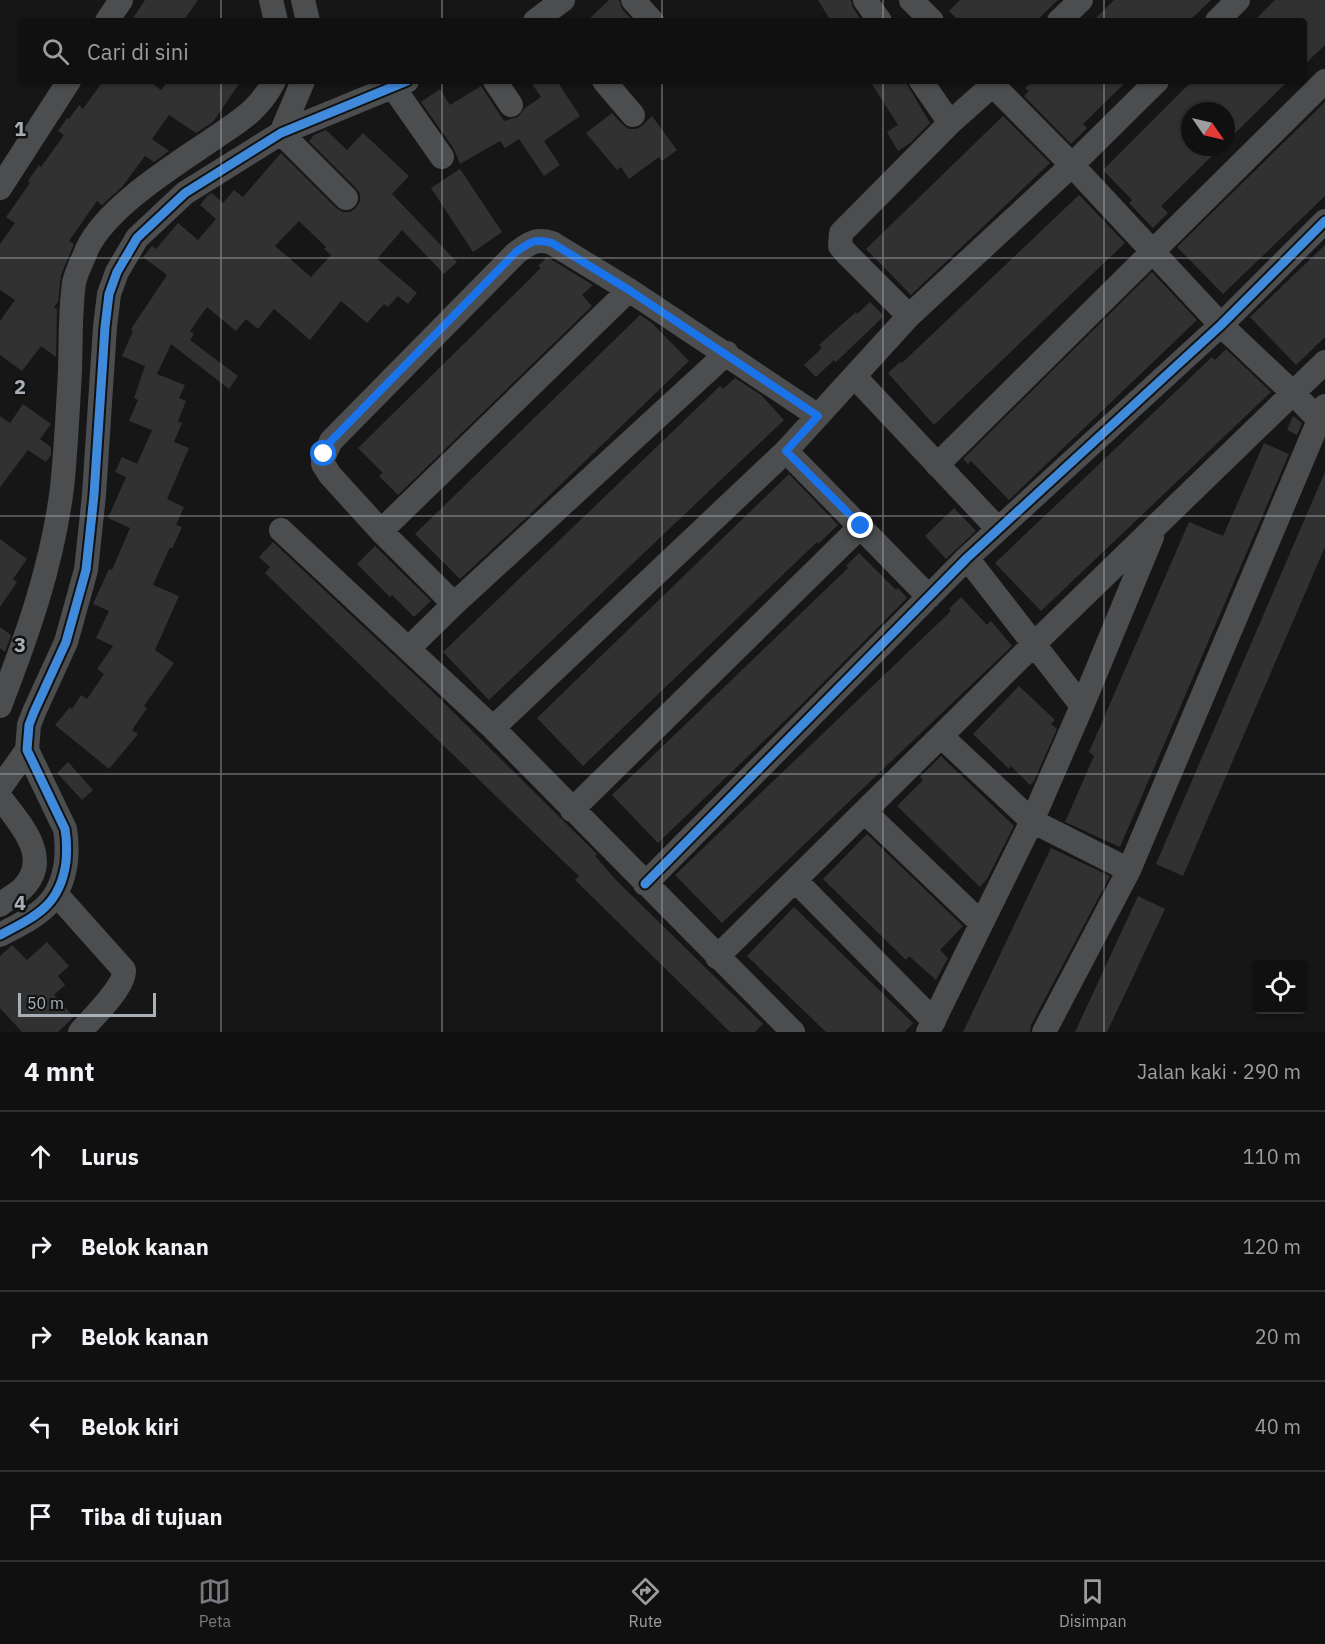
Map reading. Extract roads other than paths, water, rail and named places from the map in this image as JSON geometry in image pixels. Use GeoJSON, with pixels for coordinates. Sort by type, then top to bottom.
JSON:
{"type":"FeatureCollection","features":[{"type":"Feature","properties":{"kind":"street"},"geometry":{"type":"LineString","coordinates":[[109,18],[121,0]]}},
{"type":"Feature","properties":{"kind":"street"},"geometry":{"type":"LineString","coordinates":[[271,0],[275,18]]}},
{"type":"Feature","properties":{"kind":"street"},"geometry":{"type":"LineString","coordinates":[[303,0],[307,18]]}},
{"type":"Feature","properties":{"kind":"street"},"geometry":{"type":"LineString","coordinates":[[633,0],[649,18]]}},
{"type":"Feature","properties":{"kind":"street"},"geometry":{"type":"LineString","coordinates":[[866,0],[878,18]]}},
{"type":"Feature","properties":{"kind":"street"},"geometry":{"type":"LineString","coordinates":[[1062,18],[1081,0]]}},
{"type":"Feature","properties":{"kind":"street"},"geometry":{"type":"LineString","coordinates":[[1220,18],[1238,0]]}},
{"type":"Feature","properties":{"kind":"street"},"geometry":{"type":"LineString","coordinates":[[937,465],[1325,81]]}},
{"type":"Feature","properties":{"kind":"street"},"geometry":{"type":"LineString","coordinates":[[0,188],[67,84]]}},
{"type":"Feature","properties":{"kind":"street"},"geometry":{"type":"LineString","coordinates":[[91,287],[117,272],[137,238],[185,193],[195,168],[266,97],[272,84]]}},
{"type":"Feature","properties":{"kind":"street"},"geometry":{"type":"LineString","coordinates":[[281,133],[302,84]]}},
{"type":"Feature","properties":{"kind":"street"},"geometry":{"type":"LineString","coordinates":[[0,706],[34,622],[54,543],[67,428],[91,287],[88,248],[115,210],[195,168],[400,84],[442,157]]}},
{"type":"Feature","properties":{"kind":"street"},"geometry":{"type":"LineString","coordinates":[[497,84],[511,105]]}},
{"type":"Feature","properties":{"kind":"street"},"geometry":{"type":"LineString","coordinates":[[607,84],[633,115]]}},
{"type":"Feature","properties":{"kind":"street"},"geometry":{"type":"LineString","coordinates":[[923,84],[950,123]]}},
{"type":"Feature","properties":{"kind":"street"},"geometry":{"type":"LineString","coordinates":[[909,316],[847,254],[840,246],[839,240],[844,228],[991,84]]}},
{"type":"Feature","properties":{"kind":"street"},"geometry":{"type":"LineString","coordinates":[[995,84],[1221,325],[1293,393],[1322,413],[1129,870],[1044,1032]]}},
{"type":"Feature","properties":{"kind":"street"},"geometry":{"type":"LineString","coordinates":[[493,728],[786,451],[909,316],[1072,165],[1153,84]]}},
{"type":"Feature","properties":{"kind":"street"},"geometry":{"type":"LineString","coordinates":[[281,133],[346,198]]}},
{"type":"Feature","properties":{"kind":"street"},"geometry":{"type":"LineString","coordinates":[[645,884],[967,558],[1221,325],[1325,220]]}},
{"type":"Feature","properties":{"kind":"street"},"geometry":{"type":"LineString","coordinates":[[454,604],[381,531],[330,475],[323,464],[324,454],[331,441],[516,252],[531,242],[541,240],[552,243],[727,353],[818,416]]}},
{"type":"Feature","properties":{"kind":"street"},"geometry":{"type":"LineString","coordinates":[[0,905],[23,888],[35,866],[36,855],[9,776],[86,570],[94,495],[105,327],[91,287]]}},
{"type":"Feature","properties":{"kind":"street"},"geometry":{"type":"LineString","coordinates":[[381,531],[629,290]]}},
{"type":"Feature","properties":{"kind":"street"},"geometry":{"type":"LineString","coordinates":[[409,648],[727,353]]}},
{"type":"Feature","properties":{"kind":"street"},"geometry":{"type":"LineString","coordinates":[[717,957],[1033,645],[1325,362]]}},
{"type":"Feature","properties":{"kind":"street"},"geometry":{"type":"LineString","coordinates":[[855,377],[998,529]]}},
{"type":"Feature","properties":{"kind":"street"},"geometry":{"type":"LineString","coordinates":[[786,451],[929,597]]}},
{"type":"Feature","properties":{"kind":"street"},"geometry":{"type":"LineString","coordinates":[[572,810],[861,526]]}},
{"type":"Feature","properties":{"kind":"street"},"geometry":{"type":"LineString","coordinates":[[795,880],[931,1027],[1032,821],[1155,528]]}},
{"type":"Feature","properties":{"kind":"street"},"geometry":{"type":"LineString","coordinates":[[280,530],[493,728],[793,1032]]}},
{"type":"Feature","properties":{"kind":"street"},"geometry":{"type":"LineString","coordinates":[[967,558],[1082,706]]}},
{"type":"Feature","properties":{"kind":"street"},"geometry":{"type":"LineString","coordinates":[[34,622],[62,639]]}},
{"type":"Feature","properties":{"kind":"street"},"geometry":{"type":"LineString","coordinates":[[941,736],[1032,821],[1129,870]]}},
{"type":"Feature","properties":{"kind":"street"},"geometry":{"type":"LineString","coordinates":[[0,935],[44,909],[57,895],[64,879],[67,840],[65,829],[9,776]]}},
{"type":"Feature","properties":{"kind":"street"},"geometry":{"type":"LineString","coordinates":[[865,812],[981,922]]}},
{"type":"Feature","properties":{"kind":"street"},"geometry":{"type":"LineString","coordinates":[[57,895],[124,970],[124,978],[119,987],[80,1032]]}}]}
